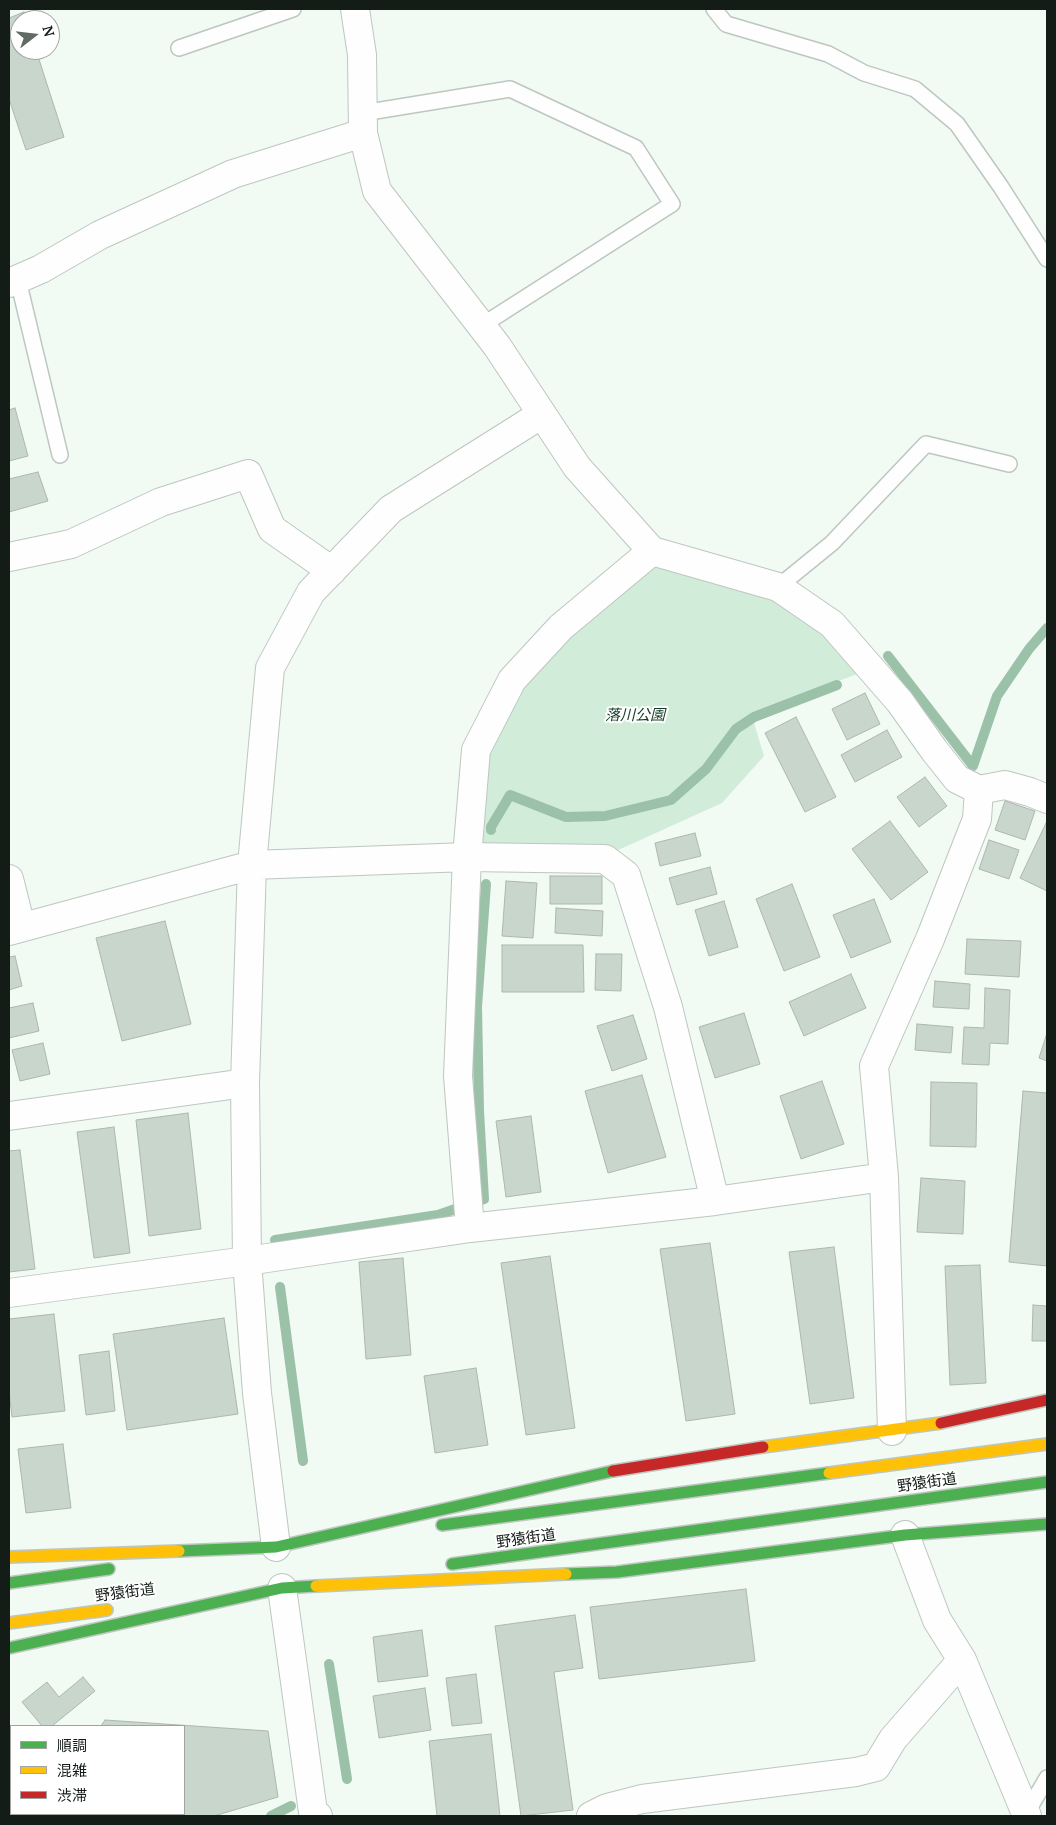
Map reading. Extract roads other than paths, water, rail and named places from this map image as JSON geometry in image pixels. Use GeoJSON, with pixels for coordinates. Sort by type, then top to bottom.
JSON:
{"type":"FeatureCollection","features":[{"type":"Feature","properties":{"kind":"main road"},"geometry":{"type":"LineString","coordinates":[[9,1558],[276,1547],[605,1472],[742,1450],[931,1425],[1047,1400]]}},
{"type":"Feature","properties":{"kind":"main road","name":"野猿街道"},"geometry":{"type":"LineString","coordinates":[[431,1527],[1047,1444]]}},
{"type":"Feature","properties":{"kind":"main road","name":"野猿街道"},"geometry":{"type":"LineString","coordinates":[[436,1566],[1047,1482]]}},
{"type":"Feature","properties":{"kind":"main road"},"geometry":{"type":"LineString","coordinates":[[9,1648],[282,1588],[617,1572],[905,1535],[1047,1524]]}},
{"type":"Feature","properties":{"kind":"main road","name":"野猿街道"},"geometry":{"type":"LineString","coordinates":[[155,1563],[402,1531]]}},
{"type":"Feature","properties":{"kind":"main road","name":"野猿街道"},"geometry":{"type":"LineString","coordinates":[[9,1583],[116,1568]]}},
{"type":"Feature","properties":{"kind":"main road","name":"野猿街道"},"geometry":{"type":"LineString","coordinates":[[152,1604],[407,1570]]}},
{"type":"Feature","properties":{"kind":"main road","name":"野猿街道"},"geometry":{"type":"LineString","coordinates":[[9,1622],[114,1609]]}},
{"type":"Feature","properties":{"kind":"street"},"geometry":{"type":"LineString","coordinates":[[355,9],[362,54],[363,123],[377,191],[497,346],[577,467],[652,551],[778,586],[832,624],[900,702],[934,750],[958,779],[979,790],[1005,785],[1047,799]]}},
{"type":"Feature","properties":{"kind":"street"},"geometry":{"type":"LineString","coordinates":[[13,281],[41,269],[100,235],[233,174],[363,123]]}},
{"type":"Feature","properties":{"kind":"street"},"geometry":{"type":"LineString","coordinates":[[276,1547],[257,1393],[248,1261],[246,1083],[252,865],[270,668],[311,592],[391,510],[542,414]]}},
{"type":"Feature","properties":{"kind":"street"},"geometry":{"type":"LineString","coordinates":[[9,557],[71,544],[161,502],[248,474],[272,529],[332,571]]}},
{"type":"Feature","properties":{"kind":"street"},"geometry":{"type":"LineString","coordinates":[[470,1225],[458,1076],[467,857],[476,750],[512,680],[561,627],[652,551]]}},
{"type":"Feature","properties":{"kind":"street"},"geometry":{"type":"LineString","coordinates":[[892,1431],[884,1177],[874,1066],[930,939],[977,819],[979,790]]}},
{"type":"Feature","properties":{"kind":"street"},"geometry":{"type":"LineString","coordinates":[[9,879],[15,929],[252,865],[467,857],[605,859],[626,875],[668,1007],[715,1201]]}},
{"type":"Feature","properties":{"kind":"street"},"geometry":{"type":"LineString","coordinates":[[9,1116],[246,1083]]}},
{"type":"Feature","properties":{"kind":"street"},"geometry":{"type":"LineString","coordinates":[[9,1293],[248,1261],[470,1225],[715,1201],[884,1177]]}},
{"type":"Feature","properties":{"kind":"street"},"geometry":{"type":"LineString","coordinates":[[905,1535],[937,1620],[962,1660],[1027,1815]]}},
{"type":"Feature","properties":{"kind":"street"},"geometry":{"type":"LineString","coordinates":[[282,1588],[313,1812],[318,1816]]}},
{"type":"Feature","properties":{"kind":"street"},"geometry":{"type":"LineString","coordinates":[[591,1816],[607,1808],[642,1799],[856,1772],[876,1767],[893,1739],[962,1660]]}},
{"type":"Feature","properties":{"kind":"lane"},"geometry":{"type":"LineString","coordinates":[[179,48],[293,9]]}},
{"type":"Feature","properties":{"kind":"lane"},"geometry":{"type":"LineString","coordinates":[[714,9],[726,24],[828,54],[864,73],[915,89],[957,124],[1001,187],[1047,259]]}},
{"type":"Feature","properties":{"kind":"lane"},"geometry":{"type":"LineString","coordinates":[[363,123],[510,89],[636,148],[672,204],[481,326]]}},
{"type":"Feature","properties":{"kind":"lane"},"geometry":{"type":"LineString","coordinates":[[13,281],[60,455]]}},
{"type":"Feature","properties":{"kind":"lane"},"geometry":{"type":"LineString","coordinates":[[778,586],[832,543],[926,444],[1009,464]]}},
{"type":"Feature","properties":{"kind":"lane"},"geometry":{"type":"LineString","coordinates":[[1027,1815],[1047,1778]]}},
{"type":"Feature","properties":{"kind":"waterway"},"geometry":{"type":"LineString","coordinates":[[888,656],[973,766],[997,696],[1029,649],[1047,628]]}},
{"type":"Feature","properties":{"kind":"waterway"},"geometry":{"type":"LineString","coordinates":[[491,830],[510,795],[566,817],[605,816],[671,800],[706,769],[736,729],[754,717],[837,685]]}},
{"type":"Feature","properties":{"kind":"waterway"},"geometry":{"type":"LineString","coordinates":[[275,1240],[438,1215],[484,1199],[479,1111],[477,1007],[486,884]]}},
{"type":"Feature","properties":{"kind":"waterway"},"geometry":{"type":"LineString","coordinates":[[280,1287],[303,1461]]}},
{"type":"Feature","properties":{"kind":"waterway"},"geometry":{"type":"LineString","coordinates":[[329,1664],[347,1779]]}},
{"type":"Feature","properties":{"kind":"waterway"},"geometry":{"type":"LineString","coordinates":[[271,1816],[291,1806]]}},
{"type":"Feature","properties":{"kind":"park label","name":"落川公園"},"geometry":{"type":"Point","coordinates":[635,716]}}]}
